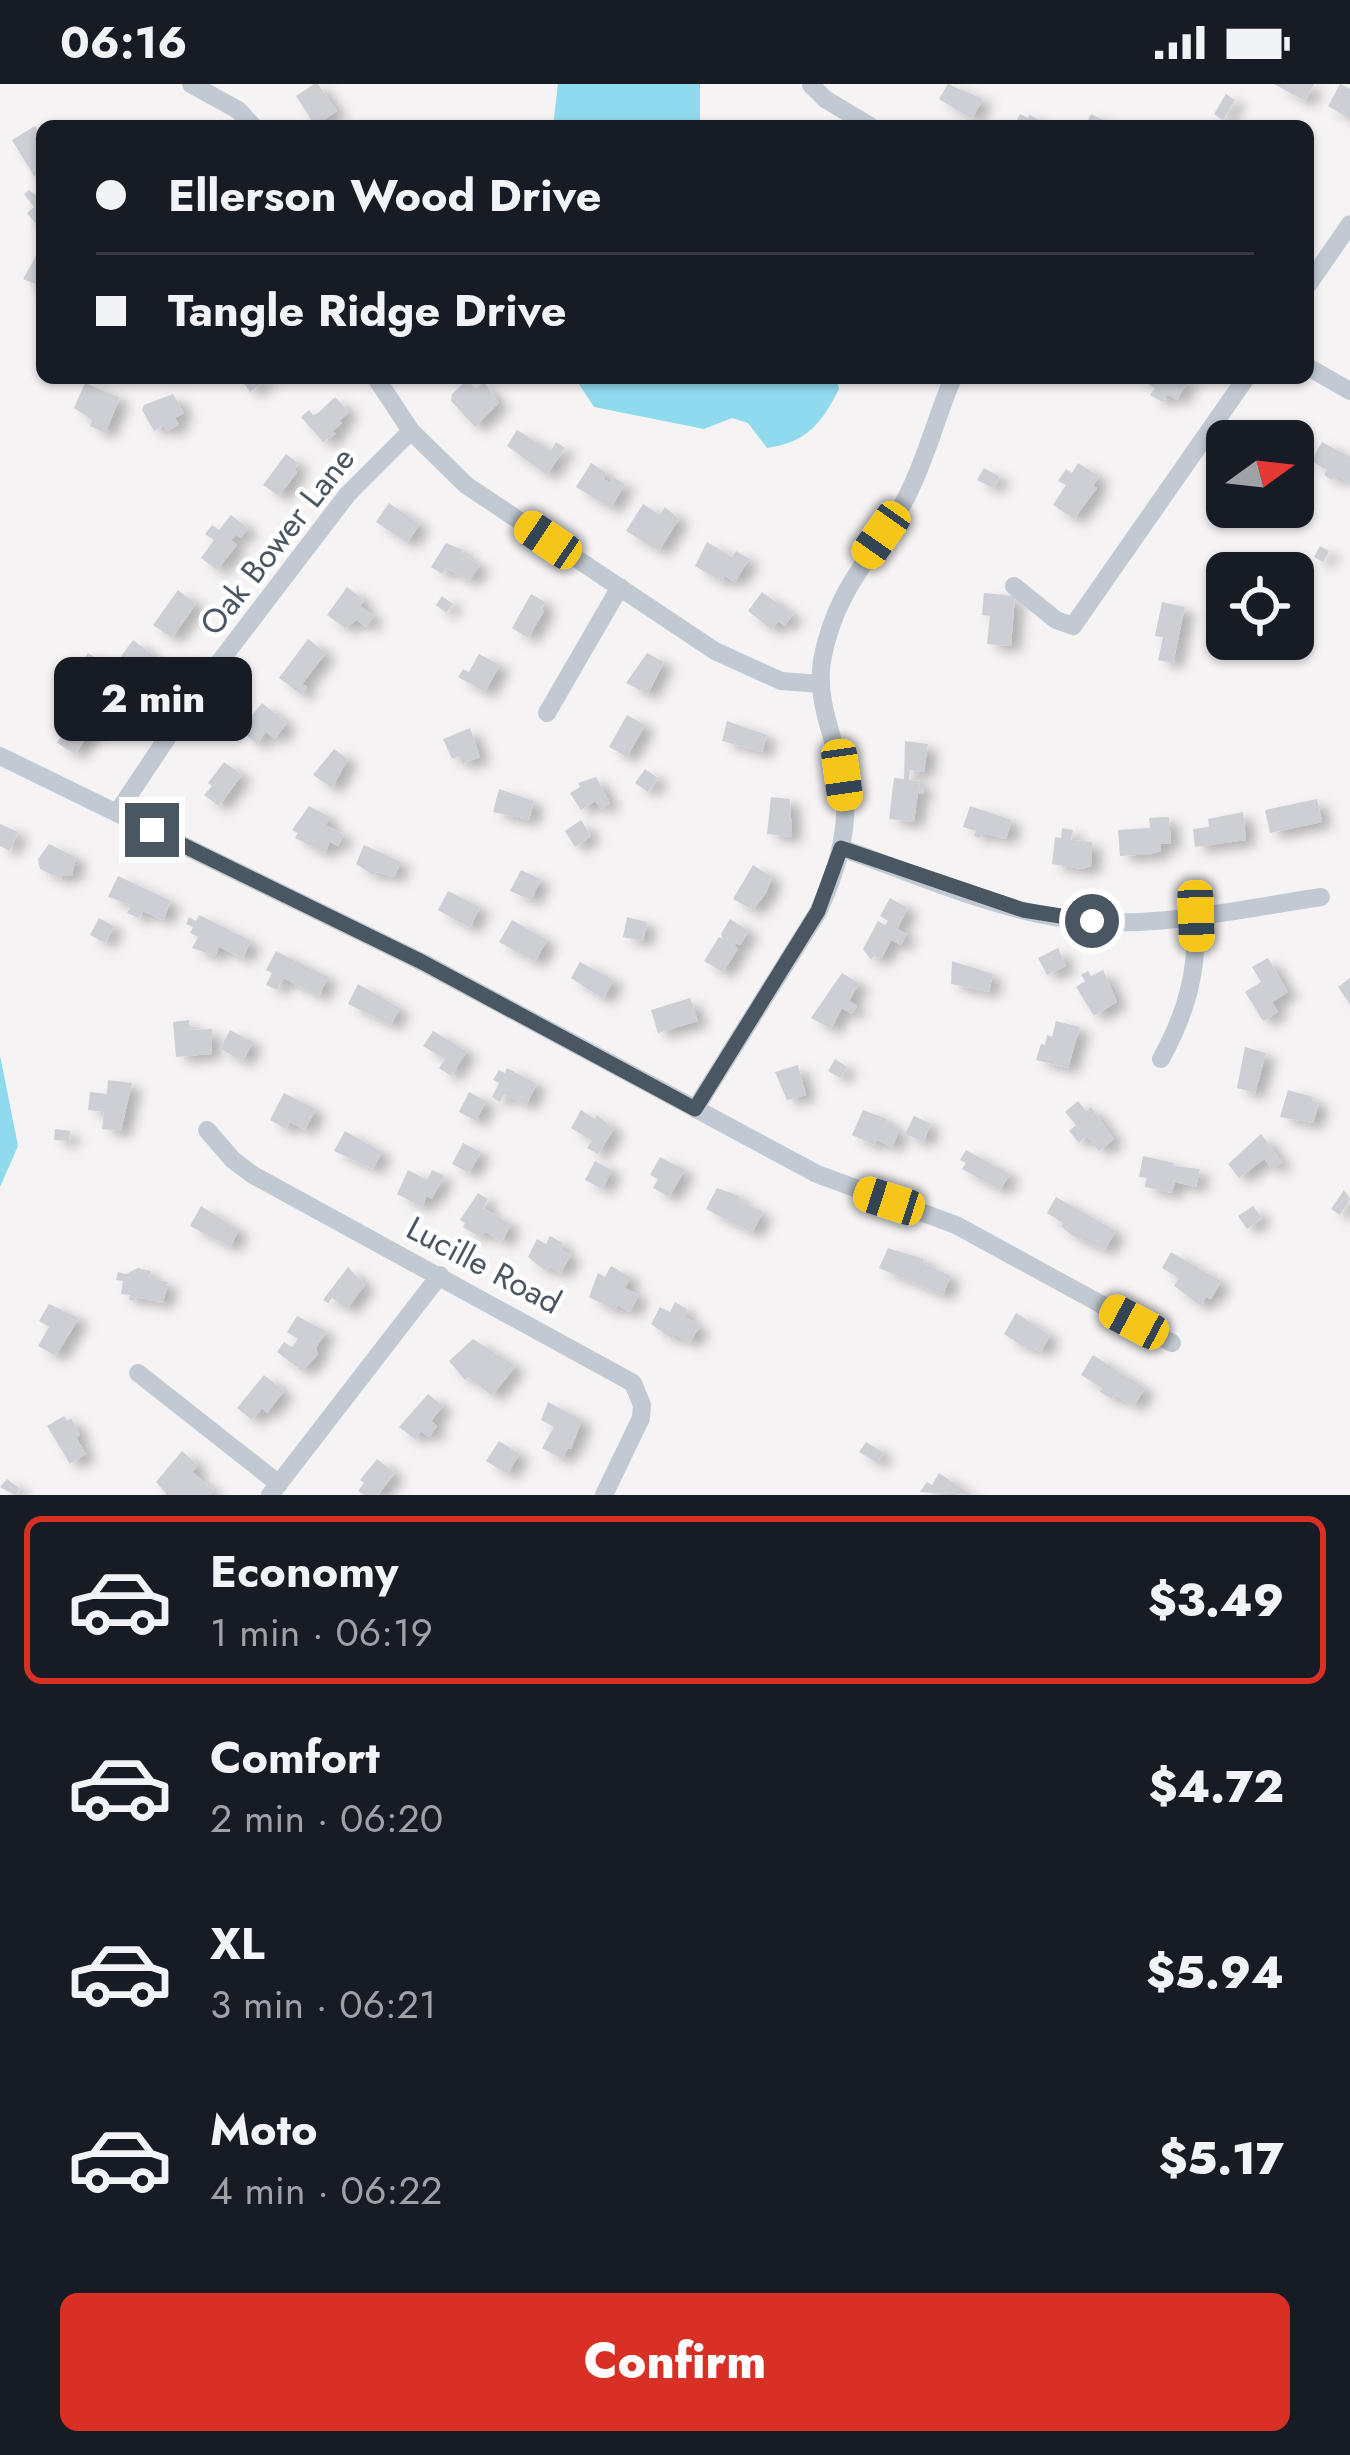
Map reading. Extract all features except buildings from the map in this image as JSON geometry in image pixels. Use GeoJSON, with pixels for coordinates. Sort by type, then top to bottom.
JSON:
{"type":"FeatureCollection","features":[{"type":"Feature","properties":{"kind":"street"},"geometry":{"type":"LineString","coordinates":[[191,84],[247,120]]}},
{"type":"Feature","properties":{"kind":"street"},"geometry":{"type":"LineString","coordinates":[[811,85],[859,120]]}},
{"type":"Feature","properties":{"kind":"street"},"geometry":{"type":"LineString","coordinates":[[1314,276],[1350,224]]}},
{"type":"Feature","properties":{"kind":"street"},"geometry":{"type":"LineString","coordinates":[[1314,370],[1350,391]]}},
{"type":"Feature","properties":{"kind":"street"},"geometry":{"type":"LineString","coordinates":[[380,384],[411,431],[466,485],[715,651],[781,681],[821,684]]}},
{"type":"Feature","properties":{"kind":"street"},"geometry":{"type":"LineString","coordinates":[[695,1109],[818,911],[841,848],[846,799],[821,684],[830,628],[840,600],[904,502],[951,384]]}},
{"type":"Feature","properties":{"kind":"street"},"geometry":{"type":"LineString","coordinates":[[1014,586],[1056,620],[1073,626],[1242,384]]}},
{"type":"Feature","properties":{"kind":"street","name":"Oak Bower Lane"},"geometry":{"type":"LineString","coordinates":[[117,813],[205,681],[347,495],[411,431]]}},
{"type":"Feature","properties":{"kind":"street"},"geometry":{"type":"LineString","coordinates":[[547,712],[620,587]]}},
{"type":"Feature","properties":{"kind":"street"},"geometry":{"type":"LineString","coordinates":[[0,756],[422,962],[818,1174],[956,1225],[1172,1342]]}},
{"type":"Feature","properties":{"kind":"street"},"geometry":{"type":"LineString","coordinates":[[841,848],[1057,918],[1196,916],[1321,897]]}},
{"type":"Feature","properties":{"kind":"street"},"geometry":{"type":"LineString","coordinates":[[1161,1059],[1194,979],[1196,916]]}},
{"type":"Feature","properties":{"kind":"street","name":"Lucille Road"},"geometry":{"type":"LineString","coordinates":[[207,1130],[253,1175],[633,1383],[642,1405],[640,1418],[604,1495]]}},
{"type":"Feature","properties":{"kind":"street"},"geometry":{"type":"LineString","coordinates":[[138,1373],[274,1489],[440,1276]]}},
{"type":"Feature","properties":{"kind":"water"},"geometry":{"type":"Polygon","coordinates":[[[558,84],[700,84],[700,120],[554,120],[558,84]]]}},
{"type":"Feature","properties":{"kind":"water"},"geometry":{"type":"Polygon","coordinates":[[[579,384],[838,384],[839,389],[826,412],[803,436],[767,448],[748,423],[732,418],[704,429],[594,407],[579,384]]]}},
{"type":"Feature","properties":{"kind":"water"},"geometry":{"type":"Polygon","coordinates":[[[0,1055],[18,1146],[0,1187],[0,1055]]]}},
{"type":"Feature","properties":{"kind":"route"},"geometry":{"type":"LineString","coordinates":[[152,830],[422,962],[695,1109],[818,911],[841,848],[1023,910],[1092,921]]}}]}
